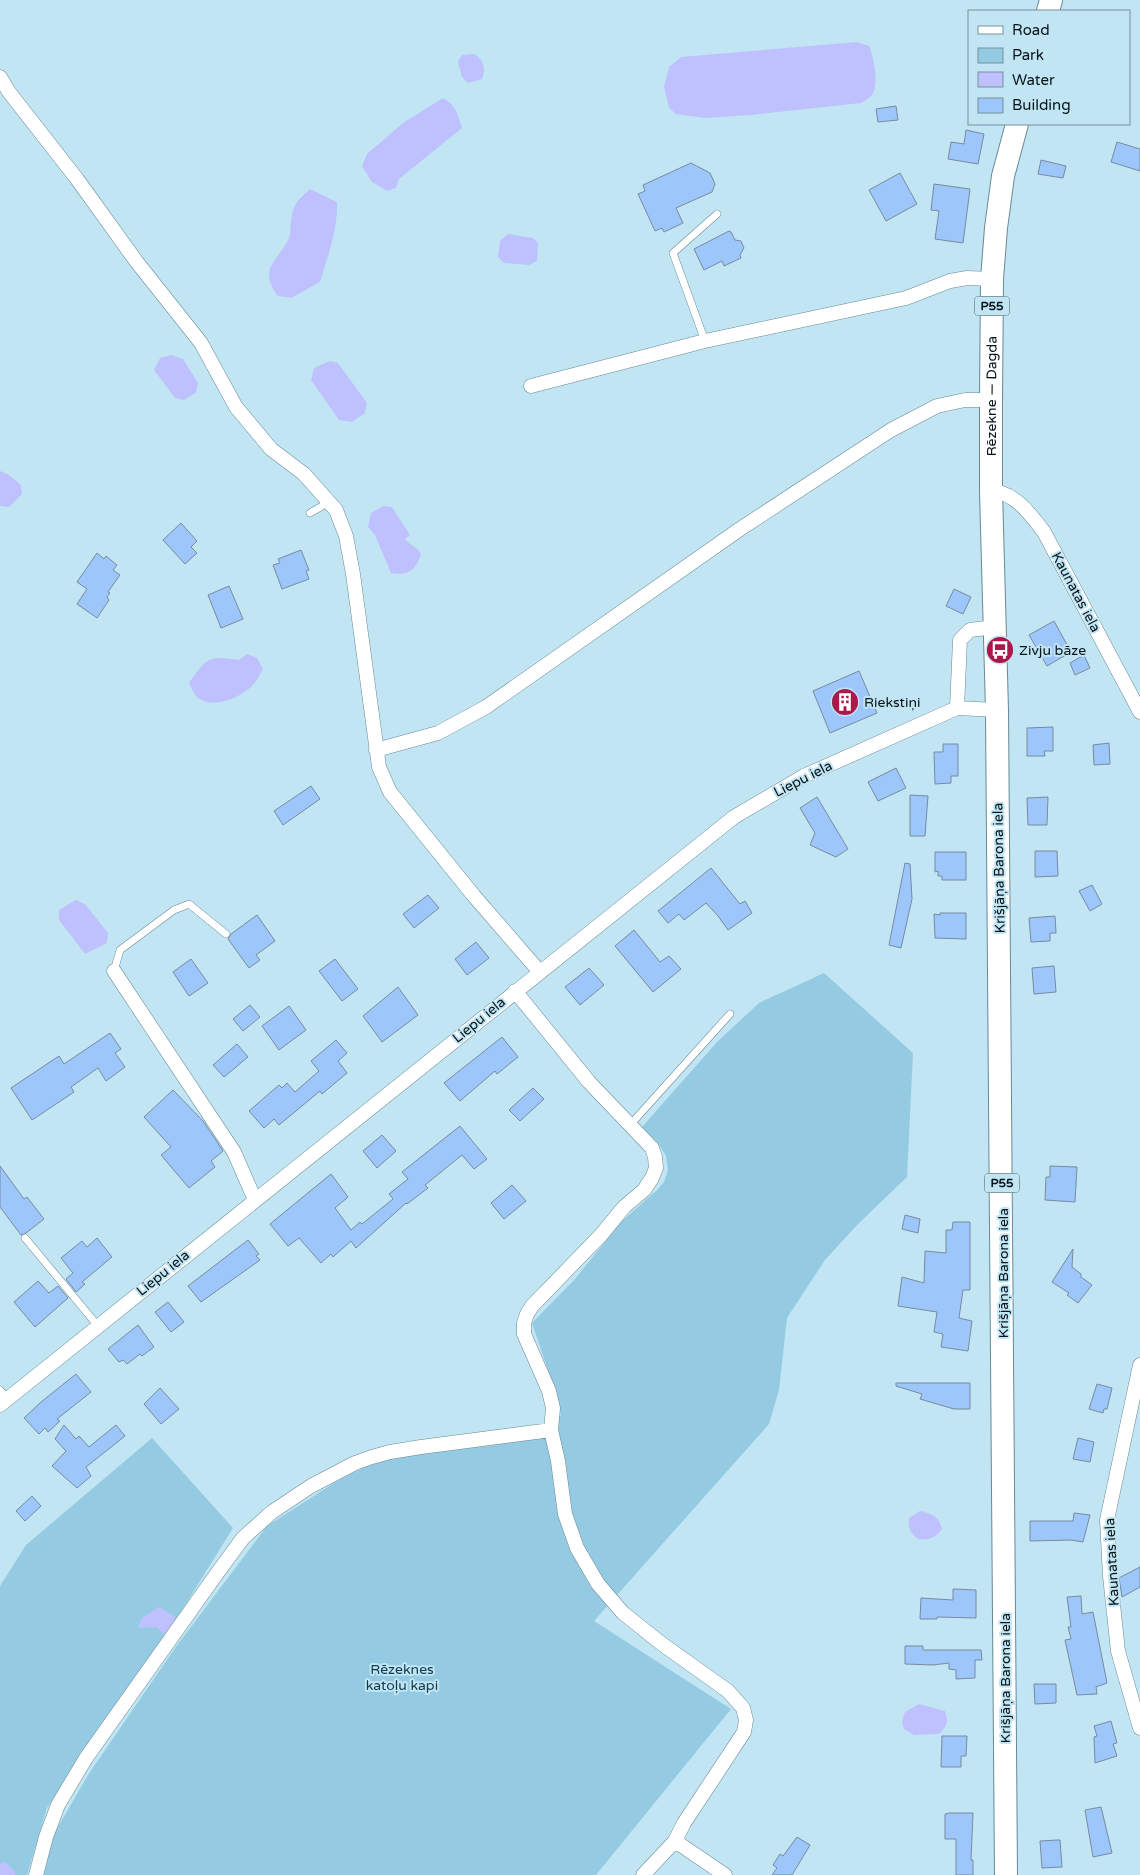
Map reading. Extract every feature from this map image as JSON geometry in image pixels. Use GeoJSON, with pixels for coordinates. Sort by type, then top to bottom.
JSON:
{"type":"FeatureCollection","features":[{"type":"Feature","properties":{"kind":"main road","name":"Rēzekne — Dagda"},"geometry":{"type":"LineString","coordinates":[[992,491],[992,278],[1003,176],[1017,125]]}},
{"type":"Feature","properties":{"kind":"main road","name":"Krišjāņa Barona iela"},"geometry":{"type":"LineString","coordinates":[[992,491],[997,710],[1006,1875]]}},
{"type":"Feature","properties":{"kind":"street"},"geometry":{"type":"LineString","coordinates":[[0,77],[9,92],[77,179],[136,261],[201,344],[236,406],[271,449],[304,474],[336,510],[346,536],[378,767],[390,792],[474,896],[539,971]]}},
{"type":"Feature","properties":{"kind":"street"},"geometry":{"type":"LineString","coordinates":[[531,386],[705,341],[906,298],[950,281],[968,278],[992,278]]}},
{"type":"Feature","properties":{"kind":"street"},"geometry":{"type":"LineString","coordinates":[[376,750],[438,732],[486,707],[740,529],[891,430],[937,406],[965,400],[991,400]]}},
{"type":"Feature","properties":{"kind":"street","name":"Kaunatas iela"},"geometry":{"type":"LineString","coordinates":[[992,491],[1005,494],[1015,500],[1030,514],[1044,532],[1140,712]]}},
{"type":"Feature","properties":{"kind":"street"},"geometry":{"type":"LineString","coordinates":[[958,708],[960,640],[970,630],[994,627]]}},
{"type":"Feature","properties":{"kind":"street","name":"Liepu iela"},"geometry":{"type":"LineString","coordinates":[[2,1398],[98,1326],[539,971],[734,817],[804,776],[958,708],[997,710]]}},
{"type":"Feature","properties":{"kind":"street"},"geometry":{"type":"LineString","coordinates":[[114,971],[234,1152],[255,1200]]}},
{"type":"Feature","properties":{"kind":"street"},"geometry":{"type":"LineString","coordinates":[[515,991],[589,1082],[652,1148],[655,1157],[656,1168],[644,1190],[624,1207],[601,1235],[526,1314],[524,1334],[549,1390],[553,1408],[551,1430],[558,1461],[565,1514],[577,1548],[598,1584],[623,1613],[662,1644],[728,1691],[743,1708],[746,1720],[744,1732],[675,1841],[643,1875]]}},
{"type":"Feature","properties":{"kind":"street","name":"Kaunatas iela"},"geometry":{"type":"LineString","coordinates":[[1140,1365],[1107,1520],[1118,1651],[1140,1728]]}},
{"type":"Feature","properties":{"kind":"street"},"geometry":{"type":"LineString","coordinates":[[36,1875],[46,1838],[58,1806],[86,1758],[243,1538],[272,1512],[311,1486],[355,1463],[372,1457],[421,1447],[551,1430]]}},
{"type":"Feature","properties":{"kind":"street"},"geometry":{"type":"LineString","coordinates":[[675,1841],[725,1875]]}},
{"type":"Feature","properties":{"kind":"lane"},"geometry":{"type":"LineString","coordinates":[[705,341],[673,253],[717,214]]}},
{"type":"Feature","properties":{"kind":"lane"},"geometry":{"type":"LineString","coordinates":[[310,513],[329,502]]}},
{"type":"Feature","properties":{"kind":"lane"},"geometry":{"type":"LineString","coordinates":[[114,971],[120,950],[174,910],[189,904],[226,934]]}},
{"type":"Feature","properties":{"kind":"lane"},"geometry":{"type":"LineString","coordinates":[[630,1125],[730,1014]]}},
{"type":"Feature","properties":{"kind":"lane"},"geometry":{"type":"LineString","coordinates":[[25,1238],[98,1326]]}},
{"type":"Feature","properties":{"kind":"green space","name":"Rēzeknes katoļu kapi"},"geometry":{"type":"Polygon","coordinates":[[[824,973],[913,1053],[907,1177],[858,1224],[825,1260],[787,1318],[779,1390],[769,1424],[594,1621],[731,1709],[596,1875],[41,1875],[48,1844],[88,1775],[175,1648],[267,1526],[337,1481],[383,1458],[520,1438],[561,1416],[555,1391],[532,1323],[575,1279],[620,1223],[664,1182],[668,1170],[666,1156],[658,1143],[642,1127],[717,1042],[759,1003],[824,973]]]}},
{"type":"Feature","properties":{"kind":"green space"},"geometry":{"type":"Polygon","coordinates":[[[152,1438],[233,1528],[169,1631],[47,1808],[27,1875],[0,1875],[0,1586],[26,1545],[152,1438]]]}},
{"type":"Feature","properties":{"kind":"water"},"geometry":{"type":"Polygon","coordinates":[[[857,42],[869,46],[873,57],[876,79],[874,91],[870,97],[861,103],[704,118],[676,114],[669,108],[664,87],[669,67],[681,57],[857,42]]]}},
{"type":"Feature","properties":{"kind":"water"},"geometry":{"type":"Polygon","coordinates":[[[475,54],[482,62],[483,75],[482,79],[468,83],[462,77],[458,62],[462,55],[475,54]]]}},
{"type":"Feature","properties":{"kind":"water"},"geometry":{"type":"Polygon","coordinates":[[[443,98],[454,107],[462,128],[399,179],[396,188],[387,191],[372,182],[362,166],[367,154],[403,123],[443,98]]]}},
{"type":"Feature","properties":{"kind":"water"},"geometry":{"type":"Polygon","coordinates":[[[310,189],[337,202],[336,222],[329,252],[320,282],[291,298],[278,296],[269,278],[269,272],[289,238],[294,207],[310,189]]]}},
{"type":"Feature","properties":{"kind":"water"},"geometry":{"type":"Polygon","coordinates":[[[508,234],[533,238],[538,243],[537,261],[529,265],[504,263],[498,257],[500,241],[508,234]]]}},
{"type":"Feature","properties":{"kind":"water"},"geometry":{"type":"Polygon","coordinates":[[[171,355],[183,359],[198,383],[196,393],[184,400],[175,398],[154,370],[160,358],[171,355]]]}},
{"type":"Feature","properties":{"kind":"water"},"geometry":{"type":"Polygon","coordinates":[[[330,361],[338,363],[367,403],[365,413],[352,422],[339,420],[311,380],[314,368],[330,361]]]}},
{"type":"Feature","properties":{"kind":"water"},"geometry":{"type":"Polygon","coordinates":[[[0,471],[9,475],[21,485],[22,494],[9,507],[0,506],[0,471]]]}},
{"type":"Feature","properties":{"kind":"water"},"geometry":{"type":"Polygon","coordinates":[[[383,506],[392,507],[410,535],[405,539],[418,549],[421,554],[417,564],[407,573],[391,573],[375,535],[368,527],[371,513],[383,506]]]}},
{"type":"Feature","properties":{"kind":"water"},"geometry":{"type":"Polygon","coordinates":[[[247,654],[257,658],[263,669],[252,686],[240,695],[226,701],[203,701],[196,696],[189,683],[204,663],[214,658],[239,660],[247,654]]]}},
{"type":"Feature","properties":{"kind":"water"},"geometry":{"type":"Polygon","coordinates":[[[76,900],[85,904],[108,933],[107,943],[85,954],[59,920],[59,910],[76,900]]]}},
{"type":"Feature","properties":{"kind":"water"},"geometry":{"type":"Polygon","coordinates":[[[920,1511],[934,1516],[941,1525],[942,1529],[932,1538],[918,1539],[910,1530],[909,1518],[920,1511]]]}},
{"type":"Feature","properties":{"kind":"water"},"geometry":{"type":"Polygon","coordinates":[[[159,1607],[174,1616],[175,1620],[167,1633],[163,1634],[157,1627],[138,1628],[142,1618],[159,1607]]]}},
{"type":"Feature","properties":{"kind":"water"},"geometry":{"type":"Polygon","coordinates":[[[919,1704],[945,1711],[946,1724],[939,1734],[914,1735],[904,1729],[902,1722],[905,1712],[919,1704]]]}},
{"type":"Feature","properties":{"kind":"water"},"geometry":{"type":"Polygon","coordinates":[[[5,1862],[13,1869],[15,1875],[0,1875],[0,1863],[5,1862]]]}},
{"type":"Feature","properties":{"kind":"building"},"geometry":{"type":"Polygon","coordinates":[[[896,106],[898,120],[878,122],[876,109],[896,106]]]}},
{"type":"Feature","properties":{"kind":"building"},"geometry":{"type":"Polygon","coordinates":[[[966,130],[984,134],[978,164],[948,159],[951,142],[964,144],[966,130]]]}},
{"type":"Feature","properties":{"kind":"building"},"geometry":{"type":"Polygon","coordinates":[[[1117,142],[1140,149],[1140,171],[1111,162],[1117,142]]]}},
{"type":"Feature","properties":{"kind":"building"},"geometry":{"type":"Polygon","coordinates":[[[1041,160],[1066,166],[1063,178],[1038,174],[1041,160]]]}},
{"type":"Feature","properties":{"kind":"building"},"geometry":{"type":"Polygon","coordinates":[[[691,163],[710,173],[715,184],[712,192],[676,208],[683,223],[664,232],[662,228],[655,231],[638,194],[645,191],[643,185],[691,163]]]}},
{"type":"Feature","properties":{"kind":"building"},"geometry":{"type":"Polygon","coordinates":[[[900,173],[917,204],[886,221],[869,190],[900,173]]]}},
{"type":"Feature","properties":{"kind":"building"},"geometry":{"type":"Polygon","coordinates":[[[934,184],[970,189],[963,243],[935,239],[939,211],[931,210],[934,184]]]}},
{"type":"Feature","properties":{"kind":"building"},"geometry":{"type":"Polygon","coordinates":[[[729,231],[735,240],[741,241],[744,248],[740,255],[741,258],[724,266],[722,261],[704,270],[694,249],[729,231]]]}},
{"type":"Feature","properties":{"kind":"building"},"geometry":{"type":"Polygon","coordinates":[[[181,523],[197,541],[191,547],[197,553],[185,564],[163,540],[181,523]]]}},
{"type":"Feature","properties":{"kind":"building"},"geometry":{"type":"Polygon","coordinates":[[[301,550],[309,570],[306,571],[309,579],[282,589],[273,565],[280,563],[278,559],[301,550]]]}},
{"type":"Feature","properties":{"kind":"building"},"geometry":{"type":"Polygon","coordinates":[[[97,553],[104,559],[106,556],[117,565],[113,570],[120,575],[108,592],[110,593],[107,597],[109,600],[97,618],[77,604],[87,589],[77,582],[97,553]]]}},
{"type":"Feature","properties":{"kind":"building"},"geometry":{"type":"Polygon","coordinates":[[[229,586],[243,619],[221,628],[208,595],[229,586]]]}},
{"type":"Feature","properties":{"kind":"building"},"geometry":{"type":"Polygon","coordinates":[[[954,589],[971,597],[963,614],[946,606],[954,589]]]}},
{"type":"Feature","properties":{"kind":"building"},"geometry":{"type":"Polygon","coordinates":[[[1054,621],[1071,652],[1047,666],[1029,635],[1054,621]]]}},
{"type":"Feature","properties":{"kind":"building"},"geometry":{"type":"Polygon","coordinates":[[[1084,655],[1090,668],[1075,675],[1070,663],[1084,655]]]}},
{"type":"Feature","properties":{"kind":"building","name":"Riekstiņi"},"geometry":{"type":"Polygon","coordinates":[[[859,671],[877,713],[830,733],[813,691],[859,671]]]}},
{"type":"Feature","properties":{"kind":"building"},"geometry":{"type":"Polygon","coordinates":[[[1053,727],[1053,751],[1044,751],[1045,756],[1027,756],[1027,728],[1053,727]]]}},
{"type":"Feature","properties":{"kind":"building"},"geometry":{"type":"Polygon","coordinates":[[[1109,743],[1110,764],[1094,765],[1093,745],[1109,743]]]}},
{"type":"Feature","properties":{"kind":"building"},"geometry":{"type":"Polygon","coordinates":[[[943,744],[958,744],[958,776],[951,776],[951,783],[935,784],[934,752],[943,752],[943,744]]]}},
{"type":"Feature","properties":{"kind":"building"},"geometry":{"type":"Polygon","coordinates":[[[896,768],[906,788],[878,801],[868,782],[896,768]]]}},
{"type":"Feature","properties":{"kind":"building"},"geometry":{"type":"Polygon","coordinates":[[[311,786],[320,799],[283,825],[274,811],[311,786]]]}},
{"type":"Feature","properties":{"kind":"building"},"geometry":{"type":"Polygon","coordinates":[[[910,795],[928,796],[925,836],[910,836],[910,795]]]}},
{"type":"Feature","properties":{"kind":"building"},"geometry":{"type":"Polygon","coordinates":[[[817,797],[848,849],[836,857],[810,845],[815,833],[800,808],[817,797]]]}},
{"type":"Feature","properties":{"kind":"building"},"geometry":{"type":"Polygon","coordinates":[[[1048,797],[1047,825],[1028,825],[1027,798],[1048,797]]]}},
{"type":"Feature","properties":{"kind":"building"},"geometry":{"type":"Polygon","coordinates":[[[1035,851],[1057,851],[1058,876],[1035,877],[1035,851]]]}},
{"type":"Feature","properties":{"kind":"building"},"geometry":{"type":"Polygon","coordinates":[[[935,852],[966,852],[966,880],[942,880],[942,876],[938,876],[938,871],[935,872],[935,852]]]}},
{"type":"Feature","properties":{"kind":"building"},"geometry":{"type":"Polygon","coordinates":[[[905,863],[910,864],[912,899],[901,948],[889,945],[905,863]]]}},
{"type":"Feature","properties":{"kind":"building"},"geometry":{"type":"Polygon","coordinates":[[[711,868],[740,904],[745,901],[752,913],[728,930],[706,903],[684,920],[679,914],[668,923],[658,911],[711,868]]]}},
{"type":"Feature","properties":{"kind":"building"},"geometry":{"type":"Polygon","coordinates":[[[1092,885],[1102,904],[1090,911],[1079,891],[1092,885]]]}},
{"type":"Feature","properties":{"kind":"building"},"geometry":{"type":"Polygon","coordinates":[[[428,895],[439,908],[414,928],[403,914],[428,895]]]}},
{"type":"Feature","properties":{"kind":"building"},"geometry":{"type":"Polygon","coordinates":[[[940,913],[966,913],[966,939],[935,938],[934,914],[940,915],[940,913]]]}},
{"type":"Feature","properties":{"kind":"building"},"geometry":{"type":"Polygon","coordinates":[[[257,915],[275,941],[256,955],[260,960],[249,968],[228,939],[231,934],[257,915]]]}},
{"type":"Feature","properties":{"kind":"building"},"geometry":{"type":"Polygon","coordinates":[[[1055,916],[1056,933],[1050,933],[1050,941],[1031,942],[1029,918],[1055,916]]]}},
{"type":"Feature","properties":{"kind":"building"},"geometry":{"type":"Polygon","coordinates":[[[634,930],[660,962],[669,956],[681,969],[653,992],[615,946],[634,930]]]}},
{"type":"Feature","properties":{"kind":"building"},"geometry":{"type":"Polygon","coordinates":[[[476,942],[489,958],[467,975],[455,959],[476,942]]]}},
{"type":"Feature","properties":{"kind":"building"},"geometry":{"type":"Polygon","coordinates":[[[191,959],[208,983],[189,996],[173,972],[191,959]]]}},
{"type":"Feature","properties":{"kind":"building"},"geometry":{"type":"Polygon","coordinates":[[[335,959],[358,989],[342,1001],[319,971],[335,959]]]}},
{"type":"Feature","properties":{"kind":"building"},"geometry":{"type":"Polygon","coordinates":[[[1054,966],[1056,992],[1034,994],[1032,968],[1054,966]]]}},
{"type":"Feature","properties":{"kind":"building"},"geometry":{"type":"Polygon","coordinates":[[[589,968],[604,985],[580,1005],[565,987],[589,968]]]}},
{"type":"Feature","properties":{"kind":"building"},"geometry":{"type":"Polygon","coordinates":[[[398,987],[418,1015],[382,1042],[363,1016],[398,987]]]}},
{"type":"Feature","properties":{"kind":"building"},"geometry":{"type":"Polygon","coordinates":[[[250,1005],[260,1017],[243,1031],[233,1019],[250,1005]]]}},
{"type":"Feature","properties":{"kind":"building"},"geometry":{"type":"Polygon","coordinates":[[[289,1006],[306,1030],[279,1050],[262,1026],[289,1006]]]}},
{"type":"Feature","properties":{"kind":"building"},"geometry":{"type":"Polygon","coordinates":[[[110,1033],[121,1049],[115,1053],[125,1067],[106,1081],[98,1068],[71,1087],[74,1092],[32,1120],[11,1088],[59,1056],[64,1064],[110,1033]]]}},
{"type":"Feature","properties":{"kind":"building"},"geometry":{"type":"Polygon","coordinates":[[[502,1037],[518,1057],[497,1074],[495,1071],[460,1101],[444,1083],[502,1037]]]}},
{"type":"Feature","properties":{"kind":"building"},"geometry":{"type":"Polygon","coordinates":[[[336,1040],[347,1053],[338,1061],[347,1073],[322,1094],[320,1091],[279,1125],[274,1119],[264,1128],[249,1111],[279,1085],[282,1088],[287,1083],[295,1092],[319,1071],[311,1061],[336,1040]]]}},
{"type":"Feature","properties":{"kind":"building"},"geometry":{"type":"Polygon","coordinates":[[[237,1044],[248,1057],[224,1077],[213,1065],[237,1044]]]}},
{"type":"Feature","properties":{"kind":"building"},"geometry":{"type":"Polygon","coordinates":[[[533,1088],[544,1099],[520,1121],[509,1110],[533,1088]]]}},
{"type":"Feature","properties":{"kind":"building"},"geometry":{"type":"Polygon","coordinates":[[[173,1090],[203,1121],[223,1151],[211,1161],[215,1167],[189,1188],[161,1155],[171,1147],[144,1117],[173,1090]]]}},
{"type":"Feature","properties":{"kind":"building"},"geometry":{"type":"Polygon","coordinates":[[[460,1126],[487,1159],[474,1169],[462,1155],[425,1185],[428,1188],[406,1203],[356,1248],[351,1241],[333,1257],[331,1254],[321,1263],[299,1238],[288,1246],[270,1224],[331,1174],[348,1197],[335,1208],[351,1230],[360,1222],[362,1224],[393,1199],[389,1194],[408,1179],[402,1172],[460,1126]]]}},
{"type":"Feature","properties":{"kind":"building"},"geometry":{"type":"Polygon","coordinates":[[[382,1135],[396,1151],[377,1168],[363,1151],[382,1135]]]}},
{"type":"Feature","properties":{"kind":"building"},"geometry":{"type":"Polygon","coordinates":[[[0,1166],[24,1199],[27,1197],[44,1219],[21,1235],[0,1207],[0,1166]]]}},
{"type":"Feature","properties":{"kind":"building"},"geometry":{"type":"Polygon","coordinates":[[[1050,1166],[1077,1167],[1075,1202],[1045,1200],[1046,1177],[1050,1177],[1050,1166]]]}},
{"type":"Feature","properties":{"kind":"building"},"geometry":{"type":"Polygon","coordinates":[[[512,1185],[526,1201],[504,1219],[491,1203],[512,1185]]]}},
{"type":"Feature","properties":{"kind":"building"},"geometry":{"type":"Polygon","coordinates":[[[905,1215],[920,1219],[918,1233],[902,1229],[905,1215]]]}},
{"type":"Feature","properties":{"kind":"building"},"geometry":{"type":"Polygon","coordinates":[[[953,1222],[970,1222],[970,1290],[963,1290],[959,1318],[972,1321],[968,1351],[941,1347],[943,1334],[934,1332],[937,1312],[898,1306],[902,1277],[924,1283],[925,1251],[946,1253],[946,1230],[952,1230],[953,1222]]]}},
{"type":"Feature","properties":{"kind":"building"},"geometry":{"type":"Polygon","coordinates":[[[97,1238],[112,1257],[82,1282],[85,1284],[76,1292],[66,1279],[73,1273],[61,1258],[82,1241],[87,1247],[97,1238]]]}},
{"type":"Feature","properties":{"kind":"building"},"geometry":{"type":"Polygon","coordinates":[[[248,1240],[259,1254],[256,1256],[260,1260],[201,1302],[188,1286],[248,1240]]]}},
{"type":"Feature","properties":{"kind":"building"},"geometry":{"type":"Polygon","coordinates":[[[1073,1249],[1072,1267],[1092,1285],[1078,1303],[1067,1295],[1069,1293],[1052,1282],[1073,1249]]]}},
{"type":"Feature","properties":{"kind":"building"},"geometry":{"type":"Polygon","coordinates":[[[38,1281],[49,1293],[58,1286],[68,1298],[35,1327],[14,1302],[38,1281]]]}},
{"type":"Feature","properties":{"kind":"building"},"geometry":{"type":"Polygon","coordinates":[[[168,1302],[184,1322],[171,1332],[155,1312],[168,1302]]]}},
{"type":"Feature","properties":{"kind":"building"},"geometry":{"type":"Polygon","coordinates":[[[138,1325],[154,1347],[142,1356],[140,1354],[127,1364],[123,1360],[119,1362],[108,1349],[138,1325]]]}},
{"type":"Feature","properties":{"kind":"building"},"geometry":{"type":"Polygon","coordinates":[[[76,1374],[91,1392],[57,1419],[60,1421],[48,1432],[45,1428],[39,1434],[24,1418],[76,1374]]]}},
{"type":"Feature","properties":{"kind":"building"},"geometry":{"type":"Polygon","coordinates":[[[896,1383],[970,1383],[970,1409],[954,1409],[920,1399],[922,1394],[896,1386],[896,1383]]]}},
{"type":"Feature","properties":{"kind":"building"},"geometry":{"type":"Polygon","coordinates":[[[1097,1384],[1112,1388],[1107,1409],[1104,1409],[1103,1413],[1089,1409],[1097,1384]]]}},
{"type":"Feature","properties":{"kind":"building"},"geometry":{"type":"Polygon","coordinates":[[[160,1388],[179,1409],[161,1424],[144,1404],[160,1388]]]}},
{"type":"Feature","properties":{"kind":"building"},"geometry":{"type":"Polygon","coordinates":[[[64,1425],[76,1439],[79,1436],[89,1447],[116,1425],[125,1436],[86,1467],[91,1476],[77,1488],[52,1466],[66,1451],[55,1439],[64,1425]]]}},
{"type":"Feature","properties":{"kind":"building"},"geometry":{"type":"Polygon","coordinates":[[[1078,1438],[1094,1442],[1090,1462],[1073,1459],[1078,1438]]]}},
{"type":"Feature","properties":{"kind":"building"},"geometry":{"type":"Polygon","coordinates":[[[32,1496],[41,1506],[25,1521],[16,1511],[32,1496]]]}},
{"type":"Feature","properties":{"kind":"building"},"geometry":{"type":"Polygon","coordinates":[[[1074,1513],[1090,1515],[1083,1542],[1071,1540],[1030,1541],[1030,1521],[1073,1521],[1074,1513]]]}},
{"type":"Feature","properties":{"kind":"building"},"geometry":{"type":"Polygon","coordinates":[[[1140,1567],[1140,1587],[1122,1597],[1119,1578],[1140,1567]]]}},
{"type":"Feature","properties":{"kind":"building"},"geometry":{"type":"Polygon","coordinates":[[[953,1589],[976,1590],[976,1618],[937,1617],[937,1619],[920,1619],[921,1598],[953,1600],[953,1589]]]}},
{"type":"Feature","properties":{"kind":"building"},"geometry":{"type":"Polygon","coordinates":[[[1081,1596],[1082,1614],[1093,1612],[1107,1683],[1096,1687],[1097,1694],[1077,1695],[1065,1640],[1071,1639],[1068,1627],[1071,1627],[1067,1597],[1081,1596]]]}},
{"type":"Feature","properties":{"kind":"building"},"geometry":{"type":"Polygon","coordinates":[[[905,1646],[923,1646],[923,1650],[981,1650],[982,1660],[975,1660],[975,1678],[956,1679],[956,1670],[949,1669],[949,1663],[933,1665],[905,1664],[905,1646]]]}},
{"type":"Feature","properties":{"kind":"building"},"geometry":{"type":"Polygon","coordinates":[[[1034,1684],[1056,1684],[1056,1703],[1035,1704],[1034,1684]]]}},
{"type":"Feature","properties":{"kind":"building"},"geometry":{"type":"Polygon","coordinates":[[[1111,1721],[1117,1743],[1113,1744],[1117,1756],[1095,1763],[1094,1737],[1097,1736],[1094,1726],[1111,1721]]]}},
{"type":"Feature","properties":{"kind":"building"},"geometry":{"type":"Polygon","coordinates":[[[942,1736],[967,1736],[966,1756],[961,1756],[961,1767],[941,1767],[942,1736]]]}},
{"type":"Feature","properties":{"kind":"building"},"geometry":{"type":"Polygon","coordinates":[[[1101,1807],[1112,1853],[1093,1857],[1085,1810],[1101,1807]]]}},
{"type":"Feature","properties":{"kind":"building"},"geometry":{"type":"Polygon","coordinates":[[[973,1813],[971,1860],[973,1860],[973,1875],[956,1875],[956,1839],[945,1839],[945,1814],[973,1813]]]}},
{"type":"Feature","properties":{"kind":"building"},"geometry":{"type":"Polygon","coordinates":[[[797,1837],[810,1845],[792,1875],[772,1875],[777,1868],[773,1865],[780,1854],[783,1856],[797,1837]]]}},
{"type":"Feature","properties":{"kind":"building"},"geometry":{"type":"Polygon","coordinates":[[[1060,1840],[1062,1867],[1042,1868],[1040,1841],[1060,1840]]]}},
{"type":"Feature","properties":{"kind":"place","name":"Zivju bāze"},"geometry":{"type":"Point","coordinates":[1000,650]}},
{"type":"Feature","properties":{"kind":"place","name":"Riekstiņi"},"geometry":{"type":"Point","coordinates":[845,702]}}]}
